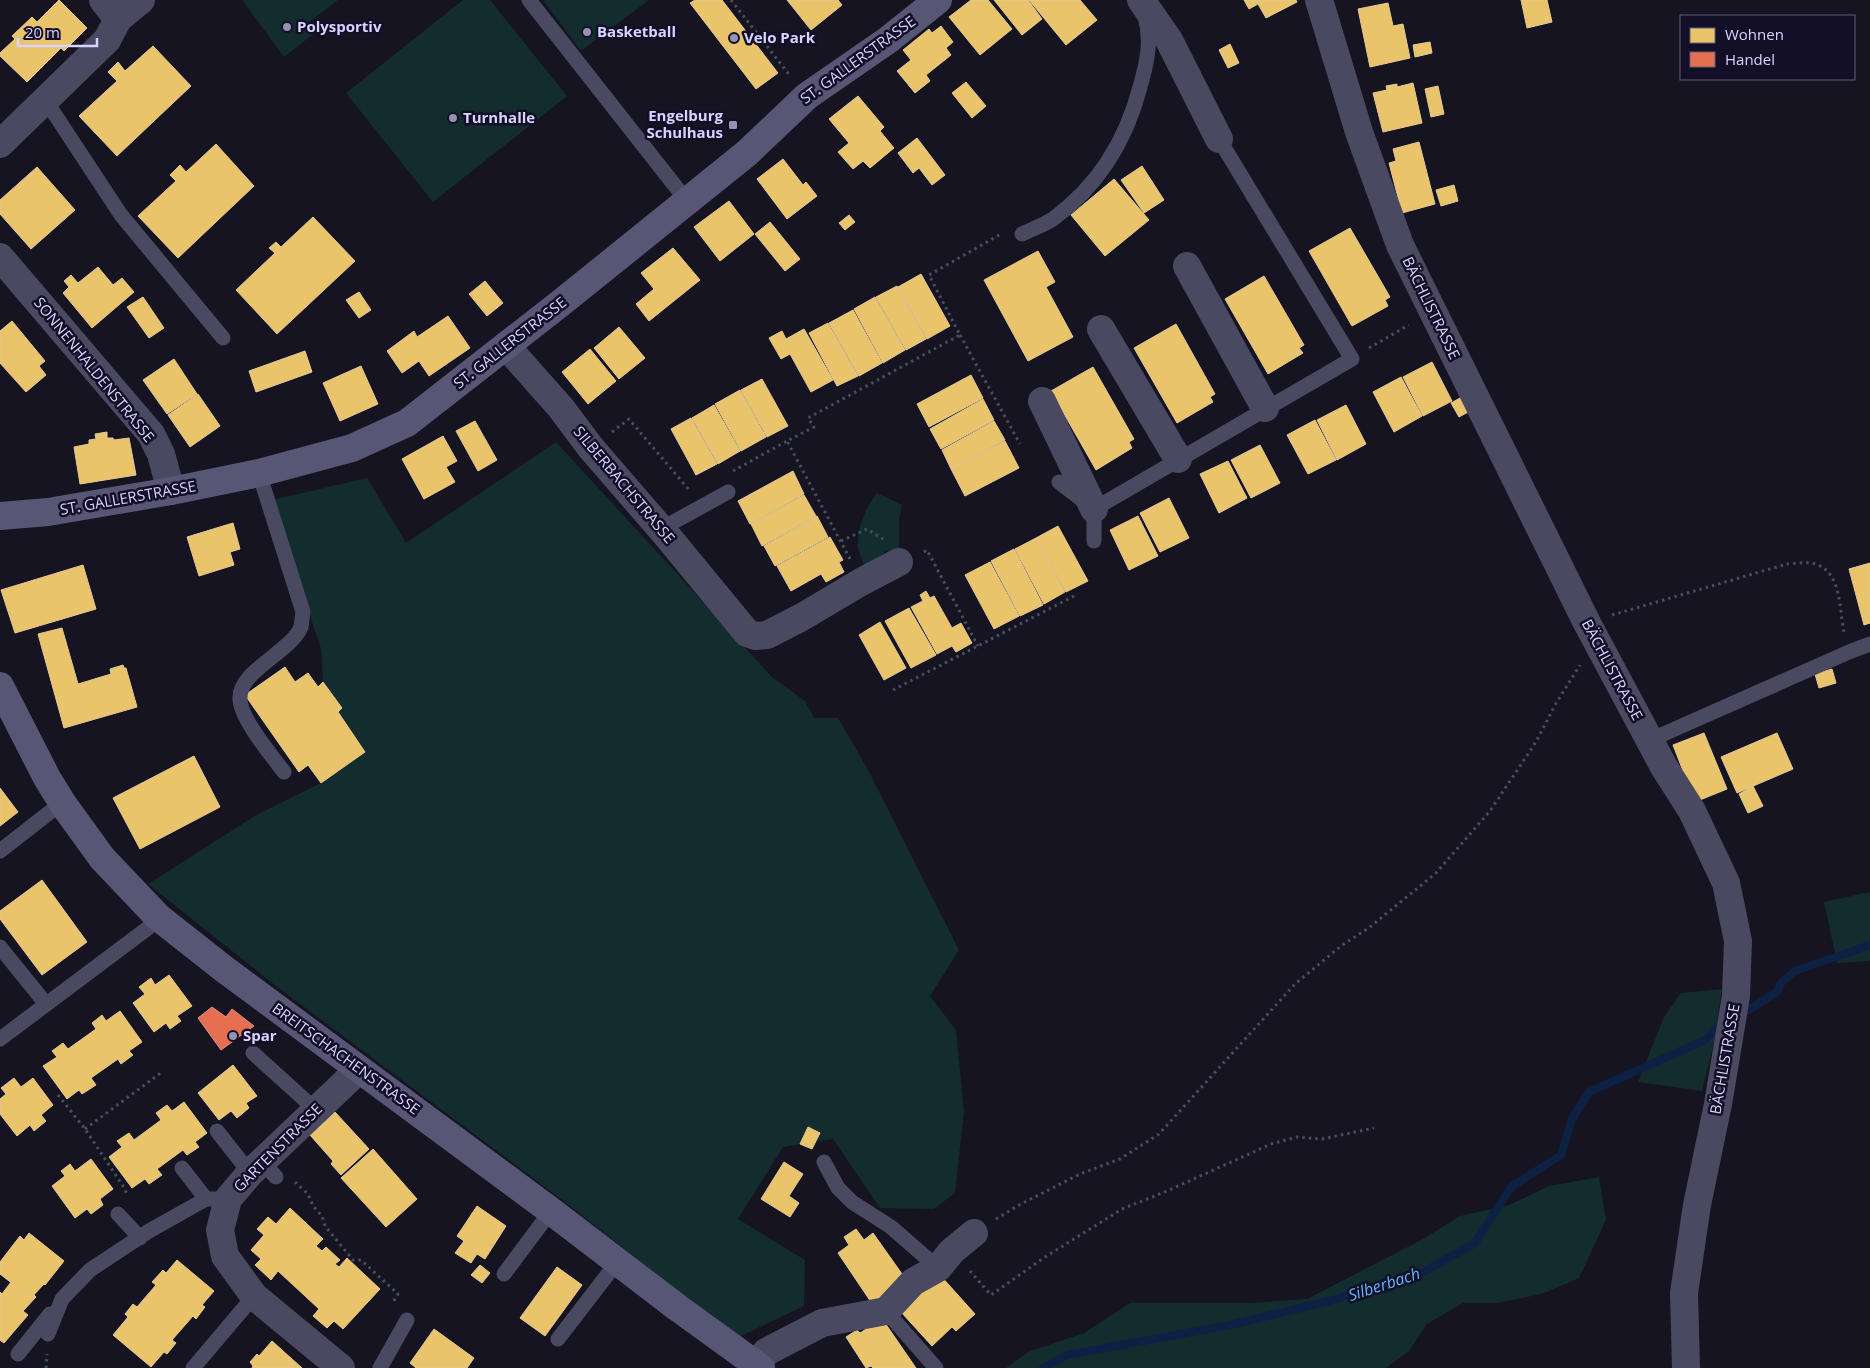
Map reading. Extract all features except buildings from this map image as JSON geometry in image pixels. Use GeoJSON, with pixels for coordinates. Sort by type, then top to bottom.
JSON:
{"type":"FeatureCollection","features":[{"type":"Feature","properties":{"kind":"street"},"geometry":{"type":"LineString","coordinates":[[0,144],[107,40],[110,10],[141,0]]}},
{"type":"Feature","properties":{"kind":"street","name":"ST. GALLERSTRASSE"},"geometry":{"type":"LineString","coordinates":[[0,516],[48,512],[171,491],[258,473],[352,448],[407,422],[506,346],[747,153],[807,96],[888,40],[938,0]]}},
{"type":"Feature","properties":{"kind":"street"},"geometry":{"type":"LineString","coordinates":[[1141,0],[1169,40],[1219,139]]}},
{"type":"Feature","properties":{"kind":"street","name":"BÄCHLISTRASSE"},"geometry":{"type":"LineString","coordinates":[[1319,0],[1365,149],[1400,245],[1590,630],[1664,766],[1692,811],[1726,883],[1738,941],[1736,996],[1718,1104],[1697,1205],[1684,1294],[1686,1368]]}},
{"type":"Feature","properties":{"kind":"street","name":"SONNENHALDENSTRASSE"},"geometry":{"type":"LineString","coordinates":[[0,257],[151,434],[161,454],[171,491]]}},
{"type":"Feature","properties":{"kind":"street"},"geometry":{"type":"LineString","coordinates":[[1187,266],[1265,408]]}},
{"type":"Feature","properties":{"kind":"street"},"geometry":{"type":"LineString","coordinates":[[1101,329],[1178,460]]}},
{"type":"Feature","properties":{"kind":"street","name":"SILBERBACHSTRASSE"},"geometry":{"type":"LineString","coordinates":[[506,346],[561,408],[592,448],[747,633],[755,636],[767,635],[802,617],[861,582]]}},
{"type":"Feature","properties":{"kind":"street"},"geometry":{"type":"LineString","coordinates":[[1042,401],[1094,509]]}},
{"type":"Feature","properties":{"kind":"street"},"geometry":{"type":"LineString","coordinates":[[861,582],[899,562]]}},
{"type":"Feature","properties":{"kind":"street","name":"BREITSCHACHENSTRASSE"},"geometry":{"type":"LineString","coordinates":[[0,686],[47,778],[63,804],[102,858],[158,917],[224,969],[552,1210],[678,1308],[759,1366]]}},
{"type":"Feature","properties":{"kind":"street","name":"GARTENSTRASSE"},"geometry":{"type":"LineString","coordinates":[[341,1368],[254,1296],[225,1256],[217,1199],[262,1170],[316,1110],[349,1079],[357,1068]]}},
{"type":"Feature","properties":{"kind":"street"},"geometry":{"type":"LineString","coordinates":[[759,1366],[766,1352],[822,1323],[886,1311],[913,1282],[945,1259],[974,1233]]}},
{"type":"Feature","properties":{"kind":"lane"},"geometry":{"type":"LineString","coordinates":[[529,0],[687,201]]}},
{"type":"Feature","properties":{"kind":"lane"},"geometry":{"type":"LineString","coordinates":[[1022,234],[1052,220],[1087,189],[1107,164],[1125,130],[1136,104],[1148,56],[1148,30],[1141,0]]}},
{"type":"Feature","properties":{"kind":"lane"},"geometry":{"type":"LineString","coordinates":[[46,101],[121,215],[223,338]]}},
{"type":"Feature","properties":{"kind":"lane"},"geometry":{"type":"LineString","coordinates":[[1094,509],[1352,359],[1219,139]]}},
{"type":"Feature","properties":{"kind":"lane"},"geometry":{"type":"LineString","coordinates":[[258,473],[303,612],[301,628],[289,642],[252,674],[242,686],[240,700],[247,719],[284,772]]}},
{"type":"Feature","properties":{"kind":"lane"},"geometry":{"type":"LineString","coordinates":[[1059,482],[1094,509]]}},
{"type":"Feature","properties":{"kind":"lane"},"geometry":{"type":"LineString","coordinates":[[661,529],[728,492]]}},
{"type":"Feature","properties":{"kind":"lane"},"geometry":{"type":"LineString","coordinates":[[1094,509],[1094,541]]}},
{"type":"Feature","properties":{"kind":"lane"},"geometry":{"type":"LineString","coordinates":[[1650,740],[1870,644]]}},
{"type":"Feature","properties":{"kind":"lane"},"geometry":{"type":"LineString","coordinates":[[0,852],[50,812],[63,804]]}},
{"type":"Feature","properties":{"kind":"lane"},"geometry":{"type":"LineString","coordinates":[[0,1040],[148,928],[158,917]]}},
{"type":"Feature","properties":{"kind":"lane"},"geometry":{"type":"LineString","coordinates":[[0,947],[46,1004]]}},
{"type":"Feature","properties":{"kind":"lane"},"geometry":{"type":"LineString","coordinates":[[253,1053],[316,1110]]}},
{"type":"Feature","properties":{"kind":"lane"},"geometry":{"type":"LineString","coordinates":[[217,1131],[262,1170]]}},
{"type":"Feature","properties":{"kind":"lane"},"geometry":{"type":"LineString","coordinates":[[824,1162],[838,1188],[852,1202],[945,1259]]}},
{"type":"Feature","properties":{"kind":"lane"},"geometry":{"type":"LineString","coordinates":[[18,1354],[62,1299],[90,1270],[140,1238],[217,1199],[182,1168]]}},
{"type":"Feature","properties":{"kind":"lane"},"geometry":{"type":"LineString","coordinates":[[504,1274],[552,1210]]}},
{"type":"Feature","properties":{"kind":"lane"},"geometry":{"type":"LineString","coordinates":[[118,1214],[140,1238]]}},
{"type":"Feature","properties":{"kind":"lane"},"geometry":{"type":"LineString","coordinates":[[558,1339],[618,1261]]}},
{"type":"Feature","properties":{"kind":"lane"},"geometry":{"type":"LineString","coordinates":[[193,1368],[254,1296]]}},
{"type":"Feature","properties":{"kind":"lane"},"geometry":{"type":"LineString","coordinates":[[48,1334],[62,1299]]}},
{"type":"Feature","properties":{"kind":"lane"},"geometry":{"type":"LineString","coordinates":[[886,1311],[936,1368]]}},
{"type":"Feature","properties":{"kind":"lane"},"geometry":{"type":"LineString","coordinates":[[380,1368],[407,1320]]}},
{"type":"Feature","properties":{"kind":"path"},"geometry":{"type":"LineString","coordinates":[[731,0],[791,77]]}},
{"type":"Feature","properties":{"kind":"path"},"geometry":{"type":"LineString","coordinates":[[1020,444],[960,335],[930,275],[1008,230],[1022,234]]}},
{"type":"Feature","properties":{"kind":"path"},"geometry":{"type":"LineString","coordinates":[[1352,359],[1432,311]]}},
{"type":"Feature","properties":{"kind":"path"},"geometry":{"type":"LineString","coordinates":[[725,476],[814,427],[808,418],[960,335]]}},
{"type":"Feature","properties":{"kind":"path"},"geometry":{"type":"LineString","coordinates":[[592,448],[629,419],[691,493]]}},
{"type":"Feature","properties":{"kind":"path"},"geometry":{"type":"LineString","coordinates":[[787,441],[861,582]]}},
{"type":"Feature","properties":{"kind":"path"},"geometry":{"type":"LineString","coordinates":[[841,541],[867,529],[891,544],[899,562],[927,550],[978,646]]}},
{"type":"Feature","properties":{"kind":"path"},"geometry":{"type":"LineString","coordinates":[[974,1233],[1018,1205],[1080,1174],[1120,1159],[1159,1134],[1295,984],[1341,946],[1370,927],[1436,873],[1490,811],[1536,742],[1555,704],[1580,664],[1590,630],[1608,616],[1787,564],[1814,564],[1831,575],[1839,594],[1841,618],[1849,652]]}},
{"type":"Feature","properties":{"kind":"path"},"geometry":{"type":"LineString","coordinates":[[893,690],[1076,595]]}},
{"type":"Feature","properties":{"kind":"path"},"geometry":{"type":"LineString","coordinates":[[84,1129],[162,1072]]}},
{"type":"Feature","properties":{"kind":"path"},"geometry":{"type":"LineString","coordinates":[[58,1095],[125,1189],[130,1203]]}},
{"type":"Feature","properties":{"kind":"path"},"geometry":{"type":"LineString","coordinates":[[945,1259],[991,1295],[1042,1259],[1122,1209],[1271,1144],[1297,1137],[1322,1139],[1374,1128]]}},
{"type":"Feature","properties":{"kind":"path"},"geometry":{"type":"LineString","coordinates":[[295,1182],[308,1194],[313,1206],[322,1216],[325,1226],[353,1260],[361,1260],[398,1294],[390,1306],[407,1320]]}},
{"type":"Feature","properties":{"kind":"green space","name":"Polysportiv"},"geometry":{"type":"Polygon","coordinates":[[[242,0],[338,0],[309,22],[316,32],[284,57],[242,0]]]}},
{"type":"Feature","properties":{"kind":"green space","name":"Turnhalle"},"geometry":{"type":"Polygon","coordinates":[[[463,0],[490,0],[567,96],[433,202],[346,93],[463,0]]]}},
{"type":"Feature","properties":{"kind":"green space","name":"Basketball"},"geometry":{"type":"Polygon","coordinates":[[[543,0],[649,0],[581,51],[543,0]]]}},
{"type":"Feature","properties":{"kind":"green space"},"geometry":{"type":"Polygon","coordinates":[[[556,442],[772,677],[805,701],[814,718],[838,718],[867,768],[959,950],[930,996],[956,1030],[964,1111],[955,1193],[934,1209],[880,1208],[833,1139],[783,1147],[738,1219],[805,1260],[804,1306],[737,1338],[569,1205],[276,986],[148,884],[258,814],[321,783],[365,752],[338,712],[342,708],[323,682],[321,649],[272,500],[367,478],[406,543],[556,442]]]}},
{"type":"Feature","properties":{"kind":"green space"},"geometry":{"type":"Polygon","coordinates":[[[877,493],[902,505],[899,519],[899,551],[891,554],[886,550],[881,557],[864,565],[858,548],[859,531],[866,511],[877,493]]]}},
{"type":"Feature","properties":{"kind":"green space"},"geometry":{"type":"Polygon","coordinates":[[[1870,892],[1870,961],[1837,963],[1824,902],[1870,892]]]}},
{"type":"Feature","properties":{"kind":"green space"},"geometry":{"type":"Polygon","coordinates":[[[1722,989],[1714,1042],[1702,1091],[1638,1082],[1664,1017],[1681,993],[1722,989]]]}},
{"type":"Feature","properties":{"kind":"green space"},"geometry":{"type":"Polygon","coordinates":[[[1599,1177],[1606,1220],[1579,1278],[1542,1294],[1497,1303],[1463,1303],[1427,1324],[1409,1351],[1386,1368],[1006,1368],[1028,1352],[1084,1333],[1130,1303],[1250,1303],[1307,1299],[1423,1239],[1460,1216],[1509,1205],[1549,1186],[1599,1177]]]}},
{"type":"Feature","properties":{"kind":"waterway","name":"Silberbach"},"geometry":{"type":"LineString","coordinates":[[1745,1012],[1777,992],[1781,983],[1795,971],[1870,945]]}},
{"type":"Feature","properties":{"kind":"waterway","name":"Silberbach"},"geometry":{"type":"LineString","coordinates":[[1043,1368],[1067,1355],[1230,1325],[1329,1301],[1420,1274],[1475,1243],[1511,1187],[1561,1155],[1572,1119],[1589,1092],[1705,1040],[1719,1026]]}},
{"type":"Feature","properties":{"kind":"place","name":"Polysportiv"},"geometry":{"type":"Point","coordinates":[287,27]}},
{"type":"Feature","properties":{"kind":"place","name":"Basketball"},"geometry":{"type":"Point","coordinates":[587,32]}},
{"type":"Feature","properties":{"kind":"place","name":"Velo Park"},"geometry":{"type":"Point","coordinates":[734,38]}},
{"type":"Feature","properties":{"kind":"place","name":"Turnhalle"},"geometry":{"type":"Point","coordinates":[453,118]}},
{"type":"Feature","properties":{"kind":"place","name":"Engelburg Schulhaus"},"geometry":{"type":"Point","coordinates":[733,125]}},
{"type":"Feature","properties":{"kind":"place","name":"Spar"},"geometry":{"type":"Point","coordinates":[233,1036]}}]}
